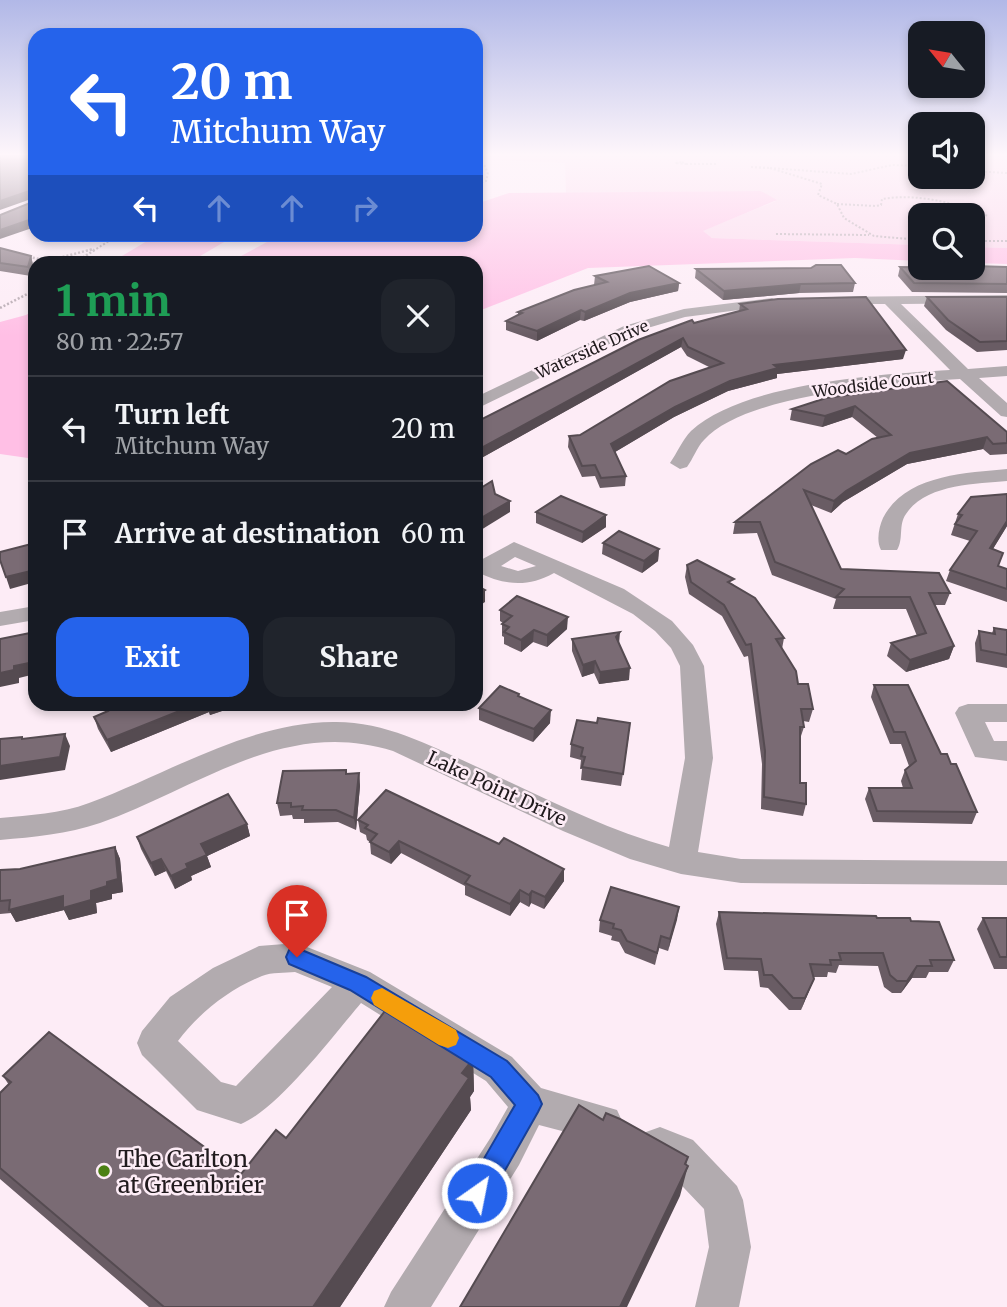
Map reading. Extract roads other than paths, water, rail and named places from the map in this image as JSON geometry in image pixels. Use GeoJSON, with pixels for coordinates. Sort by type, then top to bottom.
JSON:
{"type":"FeatureCollection","features":[{"type":"Feature","properties":{"kind":"street"},"geometry":{"type":"LineString","coordinates":[[824,300],[1007,299]]}},
{"type":"Feature","properties":{"kind":"street"},"geometry":{"type":"LineString","coordinates":[[889,300],[932,345],[1007,412]]}},
{"type":"Feature","properties":{"kind":"street","name":"Waterside Drive"},"geometry":{"type":"LineString","coordinates":[[483,400],[598,342],[645,323],[713,308],[791,301]]}},
{"type":"Feature","properties":{"kind":"street","name":"Woodside Court"},"geometry":{"type":"LineString","coordinates":[[680,463],[689,445],[711,426],[783,397],[837,385],[1007,371]]}},
{"type":"Feature","properties":{"kind":"street"},"geometry":{"type":"LineString","coordinates":[[888,545],[888,524],[895,512],[920,493],[962,480],[1007,475]]}},
{"type":"Feature","properties":{"kind":"street"},"geometry":{"type":"LineString","coordinates":[[551,566],[661,621],[674,633],[689,656],[699,758],[681,862]]}},
{"type":"Feature","properties":{"kind":"street"},"geometry":{"type":"LineString","coordinates":[[0,619],[28,614]]}},
{"type":"Feature","properties":{"kind":"street"},"geometry":{"type":"LineString","coordinates":[[1007,713],[968,713],[985,750],[1007,751]]}},
{"type":"Feature","properties":{"kind":"street","name":"Lake Point Drive"},"geometry":{"type":"LineString","coordinates":[[0,829],[67,821],[92,814],[260,743],[304,733],[335,731],[370,734],[403,744],[618,842],[681,862],[741,871],[1007,873]]}},
{"type":"Feature","properties":{"kind":"street"},"geometry":{"type":"LineString","coordinates":[[358,984],[264,1086],[241,1106],[210,1097],[155,1043],[182,1008],[225,979],[259,961],[297,957],[358,984],[499,1069],[530,1104],[594,1119],[679,1154],[723,1200],[730,1247],[717,1307]]}},
{"type":"Feature","properties":{"kind":"street"},"geometry":{"type":"LineString","coordinates":[[406,1307],[505,1151],[530,1104]]}},
{"type":"Feature","properties":{"kind":"place","name":"The Carlton at Greenbrier"},"geometry":{"type":"Point","coordinates":[104,1171]}}]}
